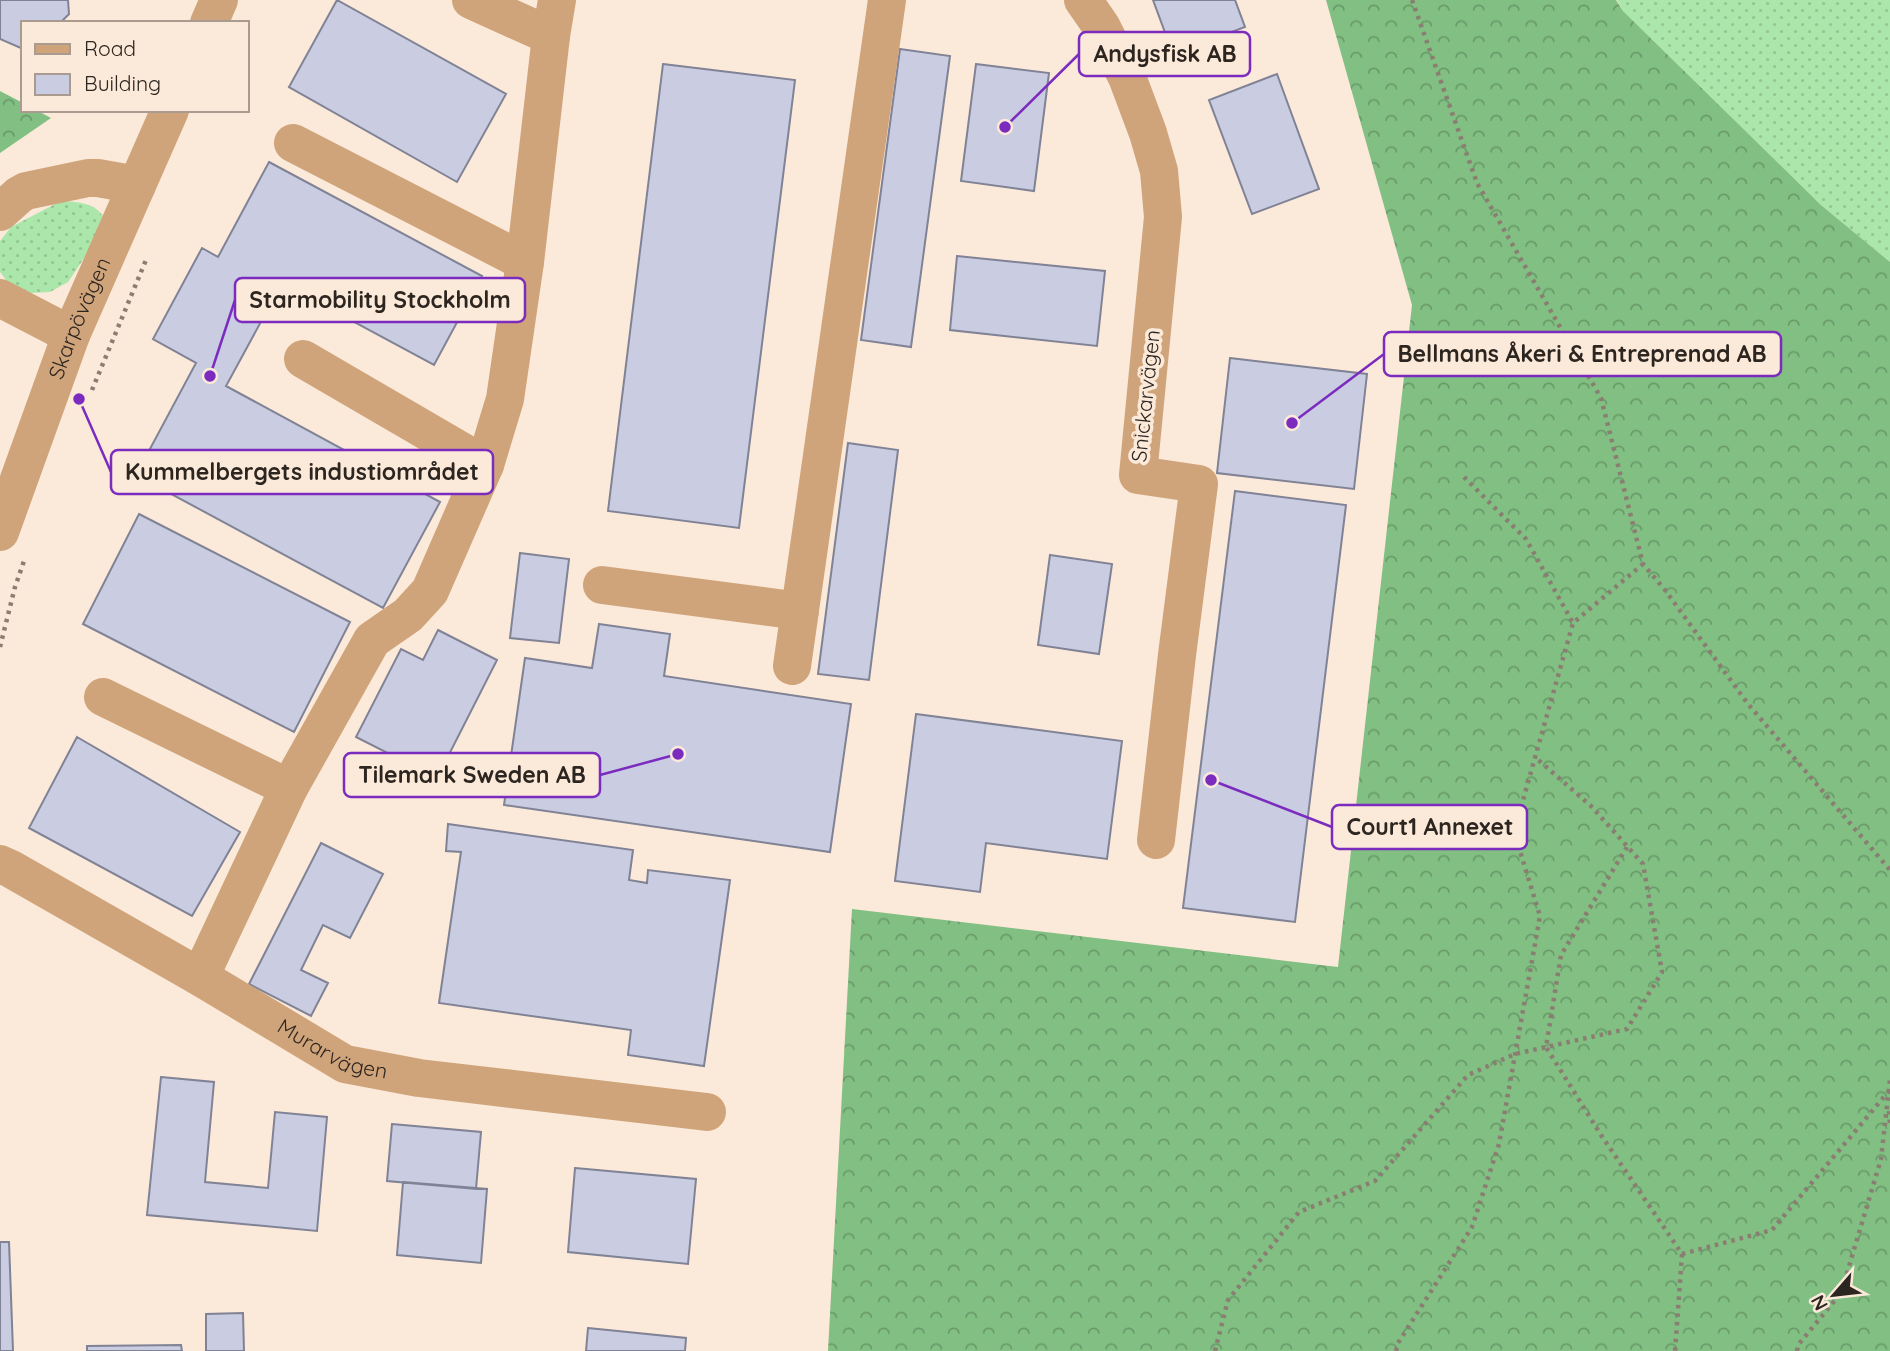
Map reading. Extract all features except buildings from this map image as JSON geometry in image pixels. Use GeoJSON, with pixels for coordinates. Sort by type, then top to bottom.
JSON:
{"type":"FeatureCollection","features":[{"type":"Feature","properties":{"kind":"street"},"geometry":{"type":"LineString","coordinates":[[210,21],[219,0]]}},
{"type":"Feature","properties":{"kind":"street"},"geometry":{"type":"LineString","coordinates":[[200,977],[289,788],[372,640],[408,615],[430,590],[485,465],[505,399],[525,262],[554,18],[471,0]]}},
{"type":"Feature","properties":{"kind":"street"},"geometry":{"type":"LineString","coordinates":[[792,666],[887,0]]}},
{"type":"Feature","properties":{"kind":"street","name":"Snickarvägen"},"geometry":{"type":"LineString","coordinates":[[1083,0],[1101,26],[1127,77],[1159,171],[1163,217],[1139,475],[1199,484],[1156,840]]}},
{"type":"Feature","properties":{"kind":"street","name":"Skarpövägen"},"geometry":{"type":"LineString","coordinates":[[14,541],[71,335],[169,112]]}},
{"type":"Feature","properties":{"kind":"street"},"geometry":{"type":"LineString","coordinates":[[293,143],[525,262]]}},
{"type":"Feature","properties":{"kind":"street"},"geometry":{"type":"LineString","coordinates":[[0,212],[26,191],[88,178],[137,185]]}},
{"type":"Feature","properties":{"kind":"street"},"geometry":{"type":"LineString","coordinates":[[0,298],[71,335]]}},
{"type":"Feature","properties":{"kind":"street"},"geometry":{"type":"LineString","coordinates":[[303,359],[485,465]]}},
{"type":"Feature","properties":{"kind":"street"},"geometry":{"type":"LineString","coordinates":[[602,585],[800,611]]}},
{"type":"Feature","properties":{"kind":"street"},"geometry":{"type":"LineString","coordinates":[[103,697],[289,788]]}},
{"type":"Feature","properties":{"kind":"street","name":"Murarvägen"},"geometry":{"type":"LineString","coordinates":[[0,864],[200,977],[345,1065],[419,1078],[707,1112]]}},
{"type":"Feature","properties":{"kind":"path"},"geometry":{"type":"LineString","coordinates":[[1412,0],[1477,183],[1601,398],[1643,564],[1748,704],[1890,870]]}},
{"type":"Feature","properties":{"kind":"path"},"geometry":{"type":"LineString","coordinates":[[90,395],[147,258]]}},
{"type":"Feature","properties":{"kind":"path"},"geometry":{"type":"LineString","coordinates":[[1464,477],[1526,539],[1573,623]]}},
{"type":"Feature","properties":{"kind":"path"},"geometry":{"type":"LineString","coordinates":[[0,647],[15,587],[14,541]]}},
{"type":"Feature","properties":{"kind":"path"},"geometry":{"type":"LineString","coordinates":[[1396,1351],[1398,1343],[1472,1227],[1499,1144],[1540,916],[1514,832],[1573,623],[1643,564]]}},
{"type":"Feature","properties":{"kind":"path"},"geometry":{"type":"LineString","coordinates":[[1215,1351],[1228,1300],[1299,1212],[1375,1181],[1468,1075],[1516,1054],[1627,1029],[1662,972],[1643,864],[1591,806],[1536,758]]}},
{"type":"Feature","properties":{"kind":"path"},"geometry":{"type":"LineString","coordinates":[[1627,847],[1561,955],[1546,1047],[1601,1135],[1682,1254],[1675,1351]]}},
{"type":"Feature","properties":{"kind":"path"},"geometry":{"type":"LineString","coordinates":[[1797,1351],[1798,1346],[1841,1293],[1881,1159],[1890,1079]]}},
{"type":"Feature","properties":{"kind":"path"},"geometry":{"type":"LineString","coordinates":[[1682,1254],[1772,1230],[1889,1093]]}},
{"type":"Feature","properties":{"kind":"path"},"geometry":{"type":"LineString","coordinates":[[1889,1093],[1890,1125]]}},
{"type":"Feature","properties":{"kind":"green space"},"geometry":{"type":"Polygon","coordinates":[[[1326,0],[1616,0],[1623,11],[1821,205],[1890,262],[1890,1351],[828,1351],[852,909],[1338,967],[1412,305],[1326,0]]]}},
{"type":"Feature","properties":{"kind":"green space"},"geometry":{"type":"Polygon","coordinates":[[[1617,0],[1890,0],[1890,262],[1821,205],[1623,11],[1617,0]]]}},
{"type":"Feature","properties":{"kind":"green space"},"geometry":{"type":"Polygon","coordinates":[[[0,91],[21,102],[21,112],[40,112],[51,118],[0,153],[0,91]]]}},
{"type":"Feature","properties":{"kind":"green space"},"geometry":{"type":"Polygon","coordinates":[[[61,201],[90,205],[103,216],[91,248],[68,282],[50,292],[31,293],[11,287],[0,272],[0,241],[11,227],[61,201]]]}},
{"type":"Feature","properties":{"kind":"place","name":"Andysfisk AB"},"geometry":{"type":"Point","coordinates":[1005,127]}},
{"type":"Feature","properties":{"kind":"place","name":"Starmobility Stockholm"},"geometry":{"type":"Point","coordinates":[210,376]}},
{"type":"Feature","properties":{"kind":"place","name":"Kummelbergets industiområdet"},"geometry":{"type":"Point","coordinates":[79,399]}},
{"type":"Feature","properties":{"kind":"place","name":"Bellmans Åkeri & Entreprenad AB"},"geometry":{"type":"Point","coordinates":[1292,423]}},
{"type":"Feature","properties":{"kind":"place","name":"Tilemark Sweden AB"},"geometry":{"type":"Point","coordinates":[678,754]}},
{"type":"Feature","properties":{"kind":"place","name":"Court1 Annexet"},"geometry":{"type":"Point","coordinates":[1211,780]}}]}
